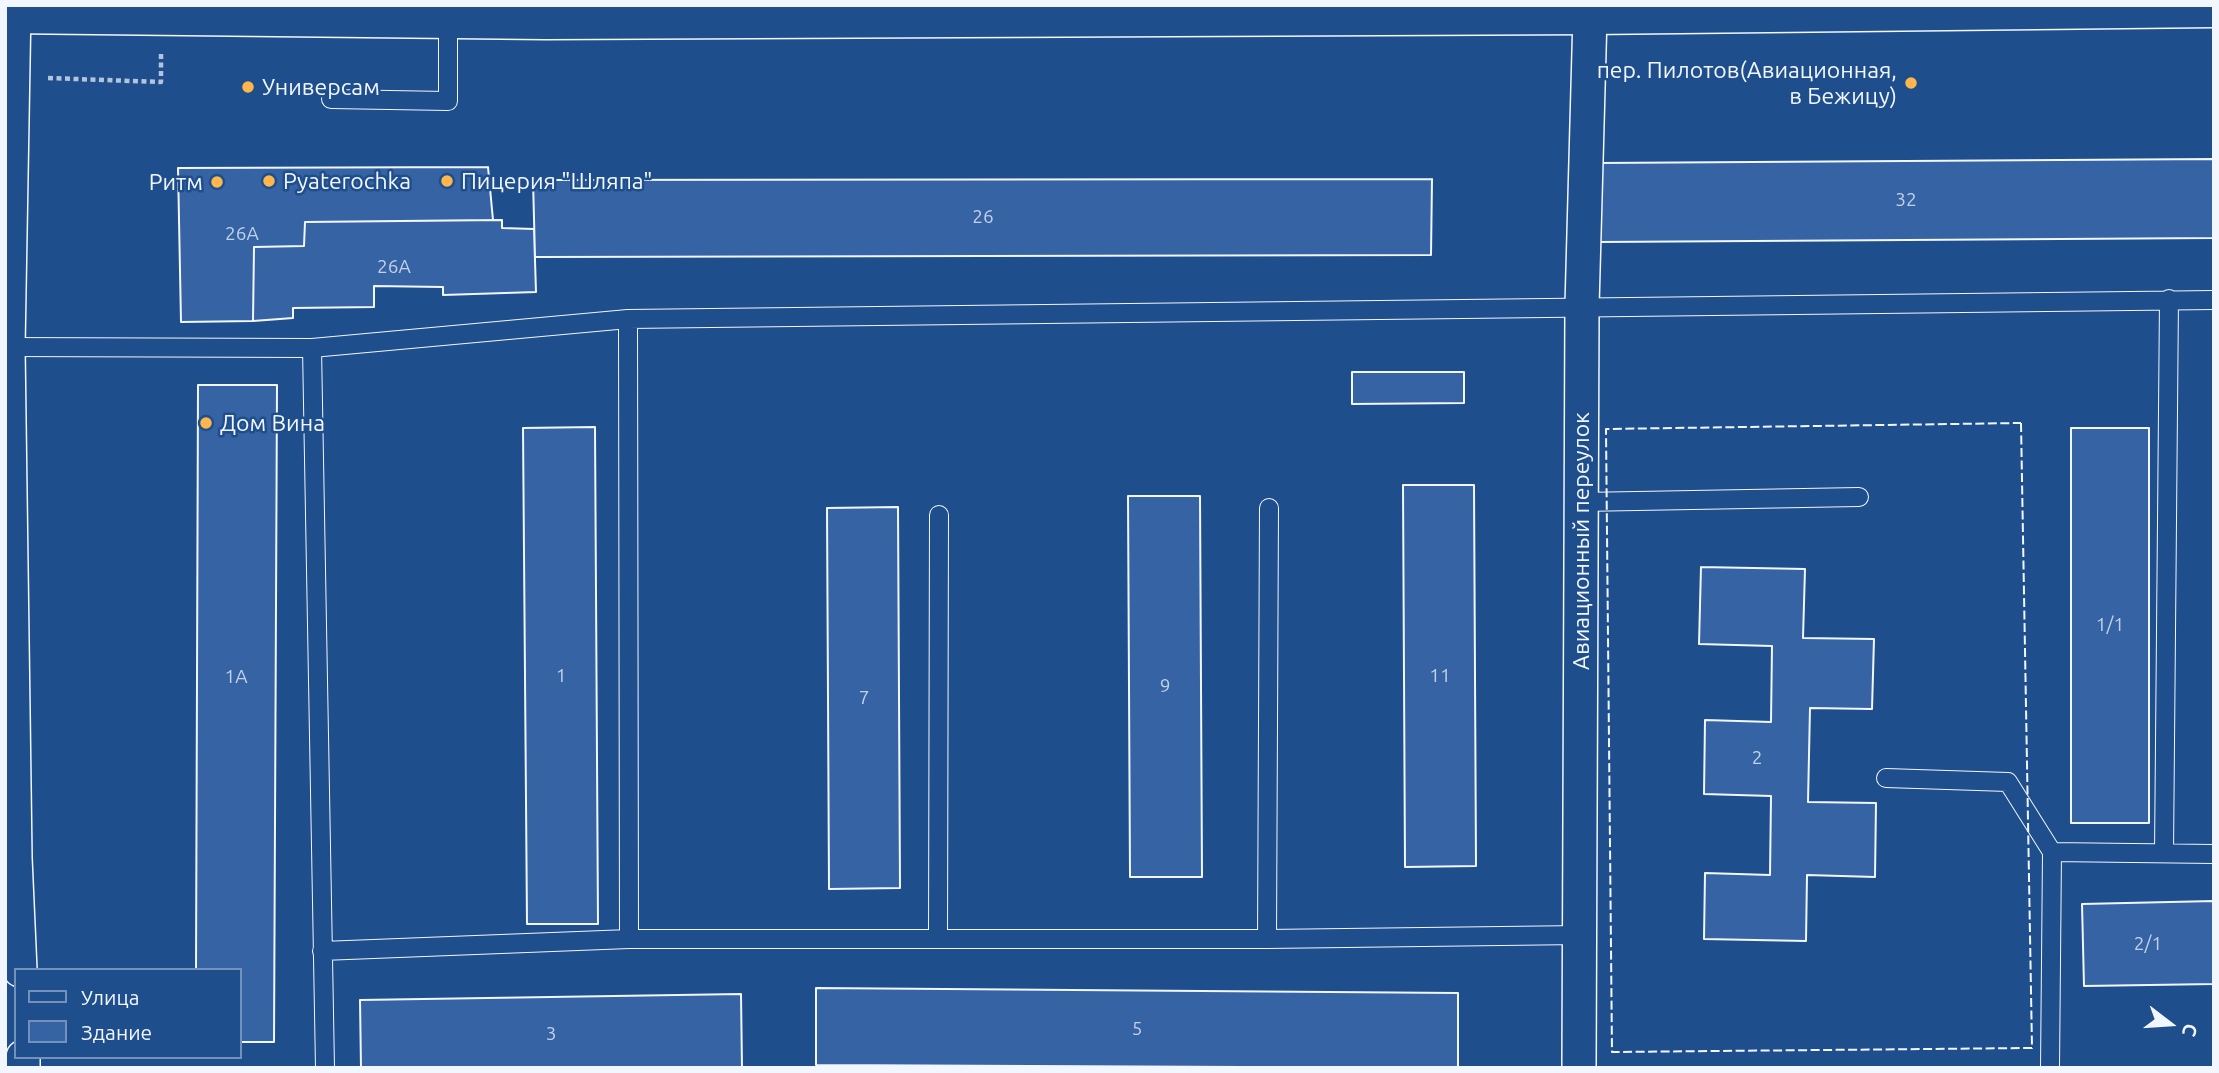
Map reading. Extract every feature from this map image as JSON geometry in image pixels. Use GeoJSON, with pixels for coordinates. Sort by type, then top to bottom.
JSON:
{"type":"FeatureCollection","features":[{"type":"Feature","properties":{"kind":"main road"},"geometry":{"type":"LineString","coordinates":[[11,11],[162,16],[449,19],[1590,15],[2214,8]]}},
{"type":"Feature","properties":{"kind":"street"},"geometry":{"type":"LineString","coordinates":[[11,11],[13,77],[7,347],[10,858],[20,968]]}},
{"type":"Feature","properties":{"kind":"street","name":"Авиационный переулок"},"geometry":{"type":"LineString","coordinates":[[1578,1068],[1582,306],[1590,15]]}},
{"type":"Feature","properties":{"kind":"lane"},"geometry":{"type":"LineString","coordinates":[[331,99],[448,100],[449,19]]}},
{"type":"Feature","properties":{"kind":"lane"},"geometry":{"type":"LineString","coordinates":[[2164,853],[2169,299]]}},
{"type":"Feature","properties":{"kind":"lane"},"geometry":{"type":"LineString","coordinates":[[7,347],[312,348],[628,319],[2214,300]]}},
{"type":"Feature","properties":{"kind":"lane"},"geometry":{"type":"LineString","coordinates":[[628,319],[629,939]]}},
{"type":"Feature","properties":{"kind":"lane"},"geometry":{"type":"LineString","coordinates":[[312,348],[325,1068]]}},
{"type":"Feature","properties":{"kind":"lane"},"geometry":{"type":"LineString","coordinates":[[1581,502],[1860,497]]}},
{"type":"Feature","properties":{"kind":"lane"},"geometry":{"type":"LineString","coordinates":[[1267,939],[1269,508]]}},
{"type":"Feature","properties":{"kind":"lane"},"geometry":{"type":"LineString","coordinates":[[939,515],[939,938]]}},
{"type":"Feature","properties":{"kind":"lane"},"geometry":{"type":"LineString","coordinates":[[1886,778],[2008,782],[2052,852],[2050,1068]]}},
{"type":"Feature","properties":{"kind":"lane"},"geometry":{"type":"LineString","coordinates":[[2052,852],[2214,854]]}},
{"type":"Feature","properties":{"kind":"lane"},"geometry":{"type":"LineString","coordinates":[[322,951],[629,939],[1267,939],[1580,935]]}},
{"type":"Feature","properties":{"kind":"path"},"geometry":{"type":"LineString","coordinates":[[13,77],[161,82],[162,16]]}},
{"type":"Feature","properties":{"kind":"building"},"geometry":{"type":"Polygon","coordinates":[[[2214,159],[2214,238],[1599,242],[1598,163],[2214,159]]]}},
{"type":"Feature","properties":{"kind":"building"},"geometry":{"type":"Polygon","coordinates":[[[488,167],[493,220],[305,222],[304,246],[254,247],[253,321],[181,322],[178,168],[488,167]]]}},
{"type":"Feature","properties":{"kind":"building"},"geometry":{"type":"Polygon","coordinates":[[[1432,179],[1431,255],[535,257],[533,180],[1432,179]]]}},
{"type":"Feature","properties":{"kind":"building"},"geometry":{"type":"Polygon","coordinates":[[[502,220],[502,228],[534,229],[536,292],[443,295],[443,287],[374,286],[374,307],[293,308],[293,318],[253,321],[254,247],[304,246],[305,222],[502,220]]]}},
{"type":"Feature","properties":{"kind":"building"},"geometry":{"type":"Polygon","coordinates":[[[1352,372],[1464,372],[1464,403],[1352,404],[1352,372]]]}},
{"type":"Feature","properties":{"kind":"building"},"geometry":{"type":"Polygon","coordinates":[[[198,385],[277,385],[274,1042],[242,1042],[242,968],[196,968],[198,385]]]}},
{"type":"Feature","properties":{"kind":"building"},"geometry":{"type":"Polygon","coordinates":[[[595,427],[598,924],[527,924],[523,428],[595,427]]]}},
{"type":"Feature","properties":{"kind":"building"},"geometry":{"type":"Polygon","coordinates":[[[2071,428],[2149,428],[2149,823],[2071,823],[2071,428]]]}},
{"type":"Feature","properties":{"kind":"building"},"geometry":{"type":"Polygon","coordinates":[[[1403,485],[1474,485],[1476,866],[1405,867],[1403,485]]]}},
{"type":"Feature","properties":{"kind":"building"},"geometry":{"type":"Polygon","coordinates":[[[1128,496],[1200,496],[1202,877],[1130,877],[1128,496]]]}},
{"type":"Feature","properties":{"kind":"building"},"geometry":{"type":"Polygon","coordinates":[[[898,507],[900,888],[829,889],[827,508],[898,507]]]}},
{"type":"Feature","properties":{"kind":"building"},"geometry":{"type":"Polygon","coordinates":[[[1701,567],[1805,569],[1803,638],[1874,639],[1872,709],[1810,708],[1808,802],[1876,803],[1875,877],[1807,875],[1806,941],[1704,939],[1705,873],[1770,875],[1771,796],[1704,794],[1705,720],[1771,722],[1772,646],[1699,644],[1701,567]]]}},
{"type":"Feature","properties":{"kind":"building"},"geometry":{"type":"Polygon","coordinates":[[[2214,901],[2214,984],[2084,986],[2082,904],[2214,901]]]}},
{"type":"Feature","properties":{"kind":"building"},"geometry":{"type":"Polygon","coordinates":[[[816,988],[1458,993],[1458,1068],[816,1065],[816,988]]]}},
{"type":"Feature","properties":{"kind":"building"},"geometry":{"type":"Polygon","coordinates":[[[741,994],[742,1068],[361,1068],[360,1000],[741,994]]]}},
{"type":"Feature","properties":{"kind":"fence"},"geometry":{"type":"LineString","coordinates":[[2021,423],[2032,1048],[1612,1052],[1606,429],[2021,423]]}},
{"type":"Feature","properties":{"kind":"place","name":"пер. Пилотов(Авиационная, в Бежицу)"},"geometry":{"type":"Point","coordinates":[1911,83]}},
{"type":"Feature","properties":{"kind":"place","name":"Универсам"},"geometry":{"type":"Point","coordinates":[248,87]}},
{"type":"Feature","properties":{"kind":"place","name":"Pyaterochka"},"geometry":{"type":"Point","coordinates":[269,181]}},
{"type":"Feature","properties":{"kind":"place","name":"Пицерия \"Шляпа\""},"geometry":{"type":"Point","coordinates":[447,181]}},
{"type":"Feature","properties":{"kind":"place","name":"Ритм"},"geometry":{"type":"Point","coordinates":[217,182]}},
{"type":"Feature","properties":{"kind":"place","name":"Дом Вина"},"geometry":{"type":"Point","coordinates":[206,423]}}]}
